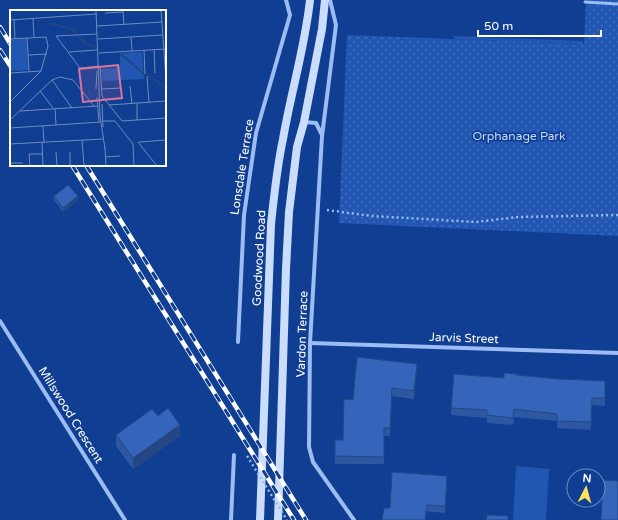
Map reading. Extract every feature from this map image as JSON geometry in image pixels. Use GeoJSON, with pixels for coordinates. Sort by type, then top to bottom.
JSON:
{"type":"FeatureCollection","features":[{"type":"Feature","properties":{"kind":"main road","name":"Goodwood Road"},"geometry":{"type":"LineString","coordinates":[[260,520],[271,224],[282,139],[304,41],[310,0]]}},
{"type":"Feature","properties":{"kind":"main road"},"geometry":{"type":"LineString","coordinates":[[278,520],[286,262],[289,212],[297,147],[304,122],[322,29],[325,0]]}},
{"type":"Feature","properties":{"kind":"street","name":"Lonsdale Terrace"},"geometry":{"type":"LineString","coordinates":[[238,342],[244,215],[256,133],[290,15],[286,0]]}},
{"type":"Feature","properties":{"kind":"street","name":"Vardon Terrace"},"geometry":{"type":"LineString","coordinates":[[330,0],[336,25],[322,136],[310,343],[309,447],[313,462],[354,520]]}},
{"type":"Feature","properties":{"kind":"street"},"geometry":{"type":"LineString","coordinates":[[304,122],[316,123],[322,136]]}},
{"type":"Feature","properties":{"kind":"street","name":"Millswood Crescent"},"geometry":{"type":"LineString","coordinates":[[0,320],[125,520]]}},
{"type":"Feature","properties":{"kind":"street","name":"Jarvis Street"},"geometry":{"type":"LineString","coordinates":[[310,343],[618,353]]}},
{"type":"Feature","properties":{"kind":"street"},"geometry":{"type":"LineString","coordinates":[[231,520],[234,455]]}},
{"type":"Feature","properties":{"kind":"lane"},"geometry":{"type":"LineString","coordinates":[[586,2],[618,4]]}},
{"type":"Feature","properties":{"kind":"path"},"geometry":{"type":"LineString","coordinates":[[318,208],[372,216],[476,222],[526,217],[618,215]]}},
{"type":"Feature","properties":{"kind":"path"},"geometry":{"type":"LineString","coordinates":[[247,456],[287,520]]}},
{"type":"Feature","properties":{"kind":"green space","name":"Orphanage Park"},"geometry":{"type":"Polygon","coordinates":[[[586,0],[618,0],[618,236],[339,223],[347,35],[584,44],[586,0]]]}},
{"type":"Feature","properties":{"kind":"green space"},"geometry":{"type":"Polygon","coordinates":[[[454,36],[583,41],[583,44],[454,39],[454,36]]]}},
{"type":"Feature","properties":{"kind":"green space"},"geometry":{"type":"Polygon","coordinates":[[[516,466],[549,469],[546,520],[513,520],[516,466]]]}},
{"type":"Feature","properties":{"kind":"building"},"geometry":{"type":"Polygon","coordinates":[[[68,185],[78,196],[63,208],[54,196],[68,185]]]}},
{"type":"Feature","properties":{"kind":"building"},"geometry":{"type":"Polygon","coordinates":[[[357,357],[417,364],[414,391],[392,388],[390,428],[384,428],[384,457],[335,456],[335,440],[343,440],[344,399],[353,400],[357,357]]]}},
{"type":"Feature","properties":{"kind":"building"},"geometry":{"type":"Polygon","coordinates":[[[504,373],[559,379],[605,381],[605,398],[592,398],[591,422],[557,421],[557,414],[514,409],[513,418],[487,415],[487,410],[451,408],[454,374],[504,378],[504,373]]]}},
{"type":"Feature","properties":{"kind":"building"},"geometry":{"type":"Polygon","coordinates":[[[168,408],[180,425],[133,458],[116,435],[152,409],[158,416],[168,408]]]}},
{"type":"Feature","properties":{"kind":"building"},"geometry":{"type":"Polygon","coordinates":[[[392,472],[447,476],[445,506],[427,505],[425,520],[382,520],[384,508],[390,508],[392,472]]]}},
{"type":"Feature","properties":{"kind":"building"},"geometry":{"type":"Polygon","coordinates":[[[606,480],[618,481],[618,520],[601,520],[602,508],[606,508],[606,480]]]}},
{"type":"Feature","properties":{"kind":"building"},"geometry":{"type":"Polygon","coordinates":[[[487,515],[508,516],[508,520],[486,520],[487,515]]]}},
{"type":"Feature","properties":{"kind":"railway"},"geometry":{"type":"LineString","coordinates":[[0,27],[10,43]]}},
{"type":"Feature","properties":{"kind":"railway"},"geometry":{"type":"LineString","coordinates":[[0,50],[10,65]]}},
{"type":"Feature","properties":{"kind":"railway"},"geometry":{"type":"LineString","coordinates":[[73,166],[294,520]]}},
{"type":"Feature","properties":{"kind":"railway"},"geometry":{"type":"LineString","coordinates":[[87,166],[306,520]]}}]}
